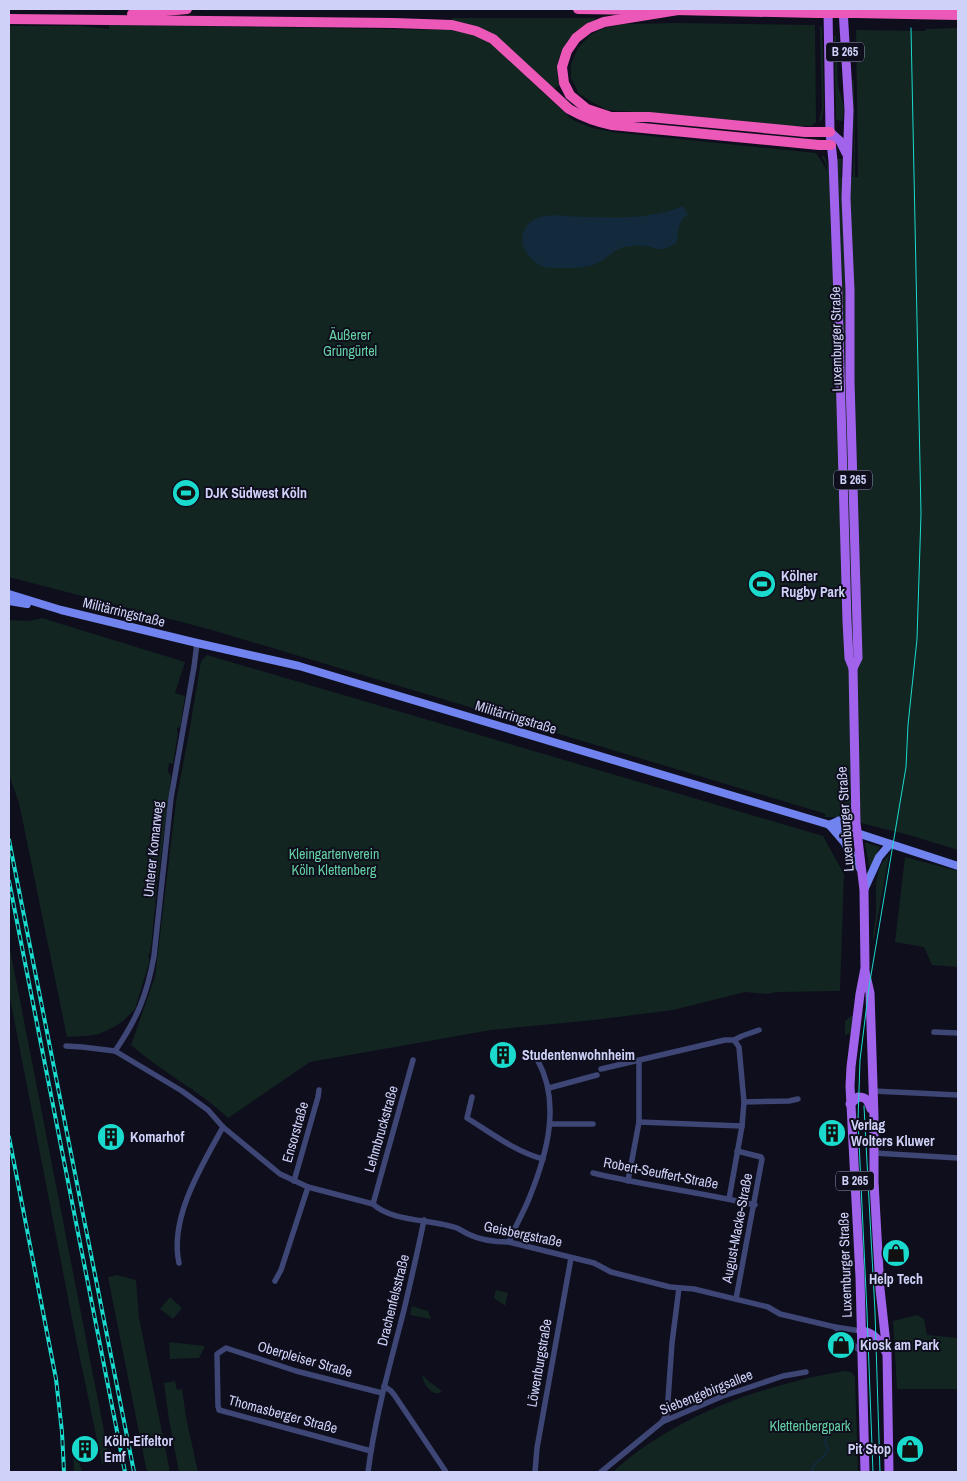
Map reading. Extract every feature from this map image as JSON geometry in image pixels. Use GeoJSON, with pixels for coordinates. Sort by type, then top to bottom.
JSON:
{"type":"FeatureCollection","features":[{"type":"Feature","properties":{"kind":"highway"},"geometry":{"type":"LineString","coordinates":[[81,19],[187,9]]}},
{"type":"Feature","properties":{"kind":"highway"},"geometry":{"type":"LineString","coordinates":[[578,9],[958,15]]}},
{"type":"Feature","properties":{"kind":"highway"},"geometry":{"type":"LineString","coordinates":[[678,10],[604,22],[589,28],[576,38],[567,51],[562,67],[564,83],[570,95],[587,109],[612,117],[649,117],[805,132],[830,132]]}},
{"type":"Feature","properties":{"kind":"highway"},"geometry":{"type":"LineString","coordinates":[[9,19],[452,25],[476,31],[493,39],[570,109],[597,122],[819,145],[836,143]]}},
{"type":"Feature","properties":{"kind":"main road","name":"Luxemburger Straße"},"geometry":{"type":"LineString","coordinates":[[828,9],[830,132],[836,143],[838,296],[849,658],[853,668],[857,833],[864,890],[865,968],[870,993],[877,1242],[887,1353],[889,1472]]}},
{"type":"Feature","properties":{"kind":"main road","name":"Luxemburger Straße"},"geometry":{"type":"LineString","coordinates":[[843,9],[849,130],[846,198],[850,290],[850,381],[858,658],[853,668]]}},
{"type":"Feature","properties":{"kind":"main road"},"geometry":{"type":"LineString","coordinates":[[847,158],[844,147],[836,143],[849,130]]}},
{"type":"Feature","properties":{"kind":"main road","name":"Militärringstraße"},"geometry":{"type":"LineString","coordinates":[[9,594],[61,610],[299,666],[857,833],[958,866]]}},
{"type":"Feature","properties":{"kind":"main road","name":"Militärringstraße"},"geometry":{"type":"LineString","coordinates":[[9,601],[61,610]]}},
{"type":"Feature","properties":{"kind":"main road"},"geometry":{"type":"LineString","coordinates":[[856,804],[844,818],[829,825],[844,842],[862,872]]}},
{"type":"Feature","properties":{"kind":"main road"},"geometry":{"type":"LineString","coordinates":[[864,890],[879,857],[890,844]]}},
{"type":"Feature","properties":{"kind":"main road","name":"Luxemburger Straße"},"geometry":{"type":"LineString","coordinates":[[865,968],[851,1067],[850,1104],[864,1331],[862,1352],[865,1472]]}},
{"type":"Feature","properties":{"kind":"main road"},"geometry":{"type":"LineString","coordinates":[[850,1104],[858,1096],[868,1099],[874,1116]]}},
{"type":"Feature","properties":{"kind":"main road"},"geometry":{"type":"LineString","coordinates":[[864,1331],[879,1325],[883,1316]]}},
{"type":"Feature","properties":{"kind":"main road"},"geometry":{"type":"LineString","coordinates":[[864,1331],[879,1341],[887,1353]]}},
{"type":"Feature","properties":{"kind":"street","name":"Unterer Komarweg"},"geometry":{"type":"LineString","coordinates":[[115,1051],[139,1011],[151,976],[171,798],[197,643]]}},
{"type":"Feature","properties":{"kind":"street"},"geometry":{"type":"LineString","coordinates":[[601,1069],[725,1040],[734,1040],[758,1030]]}},
{"type":"Feature","properties":{"kind":"street"},"geometry":{"type":"LineString","coordinates":[[934,1032],[958,1033]]}},
{"type":"Feature","properties":{"kind":"street","name":"August-Macke-Straße"},"geometry":{"type":"LineString","coordinates":[[729,1199],[742,1126],[744,1102],[739,1047],[734,1040]]}},
{"type":"Feature","properties":{"kind":"street"},"geometry":{"type":"LineString","coordinates":[[66,1046],[115,1051]]}},
{"type":"Feature","properties":{"kind":"street","name":"Geisbergstraße"},"geometry":{"type":"LineString","coordinates":[[115,1051],[182,1090],[208,1110],[223,1127],[270,1166],[294,1182],[372,1204],[380,1211],[458,1228],[469,1235],[496,1242],[509,1242],[594,1263],[611,1272],[768,1307],[780,1314],[835,1327],[864,1331]]}},
{"type":"Feature","properties":{"kind":"street","name":"Lehmbruckstraße"},"geometry":{"type":"LineString","coordinates":[[372,1204],[413,1060]]}},
{"type":"Feature","properties":{"kind":"street"},"geometry":{"type":"LineString","coordinates":[[628,1181],[639,1122],[639,1060]]}},
{"type":"Feature","properties":{"kind":"street"},"geometry":{"type":"LineString","coordinates":[[509,1242],[529,1198],[543,1159],[550,1124],[549,1088],[544,1071],[538,1061]]}},
{"type":"Feature","properties":{"kind":"street"},"geometry":{"type":"LineString","coordinates":[[549,1088],[598,1075]]}},
{"type":"Feature","properties":{"kind":"street","name":"Ensorstraße"},"geometry":{"type":"LineString","coordinates":[[294,1182],[319,1090]]}},
{"type":"Feature","properties":{"kind":"street"},"geometry":{"type":"LineString","coordinates":[[873,1091],[958,1095]]}},
{"type":"Feature","properties":{"kind":"street"},"geometry":{"type":"LineString","coordinates":[[472,1097],[467,1118],[519,1149],[543,1159]]}},
{"type":"Feature","properties":{"kind":"street"},"geometry":{"type":"LineString","coordinates":[[744,1102],[798,1099]]}},
{"type":"Feature","properties":{"kind":"street"},"geometry":{"type":"LineString","coordinates":[[639,1122],[742,1126]]}},
{"type":"Feature","properties":{"kind":"street"},"geometry":{"type":"LineString","coordinates":[[550,1124],[593,1124]]}},
{"type":"Feature","properties":{"kind":"street"},"geometry":{"type":"LineString","coordinates":[[179,1262],[176,1240],[179,1223],[190,1194],[223,1127]]}},
{"type":"Feature","properties":{"kind":"street","name":"August-Macke-Straße"},"geometry":{"type":"LineString","coordinates":[[736,1299],[762,1159],[761,1157],[737,1151]]}},
{"type":"Feature","properties":{"kind":"street"},"geometry":{"type":"LineString","coordinates":[[874,1153],[958,1158]]}},
{"type":"Feature","properties":{"kind":"street","name":"Robert-Seuffert-Straße"},"geometry":{"type":"LineString","coordinates":[[593,1173],[754,1205]]}},
{"type":"Feature","properties":{"kind":"street"},"geometry":{"type":"LineString","coordinates":[[274,1281],[281,1270],[308,1187]]}},
{"type":"Feature","properties":{"kind":"street","name":"Drachenfelsstraße"},"geometry":{"type":"LineString","coordinates":[[368,1472],[382,1393],[408,1293],[424,1220]]}},
{"type":"Feature","properties":{"kind":"street","name":"Löwenburgstraße"},"geometry":{"type":"LineString","coordinates":[[534,1472],[571,1258]]}},
{"type":"Feature","properties":{"kind":"street"},"geometry":{"type":"LineString","coordinates":[[662,1422],[667,1414],[672,1343],[679,1288]]}},
{"type":"Feature","properties":{"kind":"street","name":"Geisbergstraße"},"geometry":{"type":"LineString","coordinates":[[835,1327],[862,1352]]}},
{"type":"Feature","properties":{"kind":"street","name":"Oberpleiser Straße"},"geometry":{"type":"LineString","coordinates":[[221,1350],[226,1348],[296,1371],[382,1393]]}},
{"type":"Feature","properties":{"kind":"street","name":"Thomasberger Straße"},"geometry":{"type":"LineString","coordinates":[[221,1350],[217,1354],[219,1410],[371,1451]]}},
{"type":"Feature","properties":{"kind":"street","name":"Siebengebirgsallee"},"geometry":{"type":"LineString","coordinates":[[601,1472],[662,1422],[723,1396],[783,1376],[806,1372]]}},
{"type":"Feature","properties":{"kind":"street"},"geometry":{"type":"LineString","coordinates":[[384,1386],[391,1390],[446,1472]]}},
{"type":"Feature","properties":{"kind":"green space"},"geometry":{"type":"Polygon","coordinates":[[[452,18],[595,18],[595,20],[577,32],[564,46],[558,64],[559,86],[553,89],[491,33],[470,24],[452,21],[452,18]]]}},
{"type":"Feature","properties":{"kind":"green space"},"geometry":{"type":"Polygon","coordinates":[[[623,24],[815,25],[816,122],[811,126],[786,126],[607,110],[579,94],[571,78],[571,64],[578,48],[590,35],[604,28],[623,24]]]}},
{"type":"Feature","properties":{"kind":"green space","name":"Äußerer Grüngürtel"},"geometry":{"type":"Polygon","coordinates":[[[109,25],[454,30],[475,35],[489,42],[573,120],[592,128],[612,132],[816,153],[827,170],[823,155],[833,178],[836,159],[842,159],[841,177],[853,177],[852,80],[854,80],[855,177],[858,177],[856,30],[926,31],[926,29],[958,28],[958,850],[909,835],[837,817],[824,817],[826,814],[212,630],[9,577],[9,26],[80,26],[109,29],[109,25]]]}},
{"type":"Feature","properties":{"kind":"green space"},"geometry":{"type":"Polygon","coordinates":[[[820,27],[822,27],[824,108],[820,122],[822,109],[820,27]]]}},
{"type":"Feature","properties":{"kind":"green space"},"geometry":{"type":"Polygon","coordinates":[[[834,36],[836,36],[838,86],[844,106],[843,121],[836,120],[834,36]]]}},
{"type":"Feature","properties":{"kind":"green space"},"geometry":{"type":"Polygon","coordinates":[[[42,618],[185,662],[175,693],[185,696],[180,727],[177,728],[178,733],[173,764],[169,763],[168,771],[171,777],[158,880],[156,881],[152,938],[148,956],[149,963],[135,1009],[114,1027],[99,1034],[85,1036],[67,1037],[19,803],[9,775],[9,620],[29,621],[42,618]]]}},
{"type":"Feature","properties":{"kind":"green space","name":"Kleingartenverein Köln Klettenberg"},"geometry":{"type":"Polygon","coordinates":[[[207,655],[823,836],[844,874],[840,991],[776,992],[767,994],[745,992],[673,1010],[491,1030],[310,1062],[228,1118],[131,1045],[155,977],[176,801],[201,661],[207,655]]]}},
{"type":"Feature","properties":{"kind":"green space"},"geometry":{"type":"Polygon","coordinates":[[[865,843],[880,847],[870,872],[865,843]]]}},
{"type":"Feature","properties":{"kind":"green space"},"geometry":{"type":"Polygon","coordinates":[[[889,855],[873,939],[876,914],[876,881],[880,867],[889,855]]]}},
{"type":"Feature","properties":{"kind":"green space"},"geometry":{"type":"Polygon","coordinates":[[[905,857],[958,871],[958,967],[932,965],[924,947],[895,942],[905,857]]]}},
{"type":"Feature","properties":{"kind":"green space"},"geometry":{"type":"Polygon","coordinates":[[[9,944],[110,1462],[102,1464],[9,993],[9,944]]]}},
{"type":"Feature","properties":{"kind":"green space"},"geometry":{"type":"Polygon","coordinates":[[[854,1016],[851,1033],[845,1035],[845,1021],[854,1016]]]}},
{"type":"Feature","properties":{"kind":"green space"},"geometry":{"type":"Polygon","coordinates":[[[117,1275],[136,1280],[139,1318],[170,1472],[147,1472],[108,1277],[117,1275]]]}},
{"type":"Feature","properties":{"kind":"green space"},"geometry":{"type":"Polygon","coordinates":[[[496,1290],[508,1293],[505,1306],[494,1298],[496,1290]]]}},
{"type":"Feature","properties":{"kind":"green space"},"geometry":{"type":"Polygon","coordinates":[[[170,1297],[182,1308],[173,1319],[160,1309],[170,1297]]]}},
{"type":"Feature","properties":{"kind":"green space"},"geometry":{"type":"Polygon","coordinates":[[[412,1306],[428,1311],[431,1319],[410,1315],[412,1306]]]}},
{"type":"Feature","properties":{"kind":"green space"},"geometry":{"type":"Polygon","coordinates":[[[917,1315],[924,1319],[927,1335],[958,1338],[958,1389],[897,1389],[893,1321],[917,1315]]]}},
{"type":"Feature","properties":{"kind":"green space"},"geometry":{"type":"Polygon","coordinates":[[[169,1342],[205,1346],[199,1358],[170,1359],[169,1342]]]}},
{"type":"Feature","properties":{"kind":"green space","name":"Klettenbergpark"},"geometry":{"type":"Polygon","coordinates":[[[845,1371],[851,1372],[855,1377],[858,1472],[613,1472],[653,1441],[697,1416],[745,1396],[806,1379],[845,1371]]]}},
{"type":"Feature","properties":{"kind":"green space"},"geometry":{"type":"Polygon","coordinates":[[[424,1376],[442,1391],[435,1393],[429,1390],[423,1380],[422,1377],[424,1376]]]}},
{"type":"Feature","properties":{"kind":"green space"},"geometry":{"type":"Polygon","coordinates":[[[175,1381],[177,1390],[182,1389],[198,1472],[179,1472],[164,1383],[175,1381]]]}},
{"type":"Feature","properties":{"kind":"green space"},"geometry":{"type":"Polygon","coordinates":[[[75,1448],[82,1472],[74,1472],[73,1449],[75,1448]]]}},
{"type":"Feature","properties":{"kind":"water"},"geometry":{"type":"Polygon","coordinates":[[[683,206],[688,215],[684,217],[680,224],[676,243],[668,248],[625,247],[598,263],[588,266],[553,268],[544,267],[530,258],[523,243],[526,227],[532,221],[544,216],[635,217],[660,213],[683,206]]]}},
{"type":"Feature","properties":{"kind":"waterway"},"geometry":{"type":"LineString","coordinates":[[818,1461],[828,1449],[825,1442],[830,1426]]}},
{"type":"Feature","properties":{"kind":"waterway"},"geometry":{"type":"LineString","coordinates":[[811,1472],[818,1461]]}},
{"type":"Feature","properties":{"kind":"tram line"},"geometry":{"type":"LineString","coordinates":[[873,1472],[858,1120],[860,1060],[869,987],[906,767],[908,725],[917,639],[921,514],[911,28]]}},
{"type":"Feature","properties":{"kind":"tram line"},"geometry":{"type":"LineString","coordinates":[[864,1106],[875,1312],[880,1472]]}},
{"type":"Feature","properties":{"kind":"railway"},"geometry":{"type":"LineString","coordinates":[[9,840],[134,1472]]}},
{"type":"Feature","properties":{"kind":"railway"},"geometry":{"type":"LineString","coordinates":[[9,881],[125,1472]]}},
{"type":"Feature","properties":{"kind":"railway"},"geometry":{"type":"LineString","coordinates":[[9,1137],[56,1379],[64,1472]]}},
{"type":"Feature","properties":{"kind":"place","name":"DJK Südwest Köln"},"geometry":{"type":"Point","coordinates":[186,493]}},
{"type":"Feature","properties":{"kind":"place","name":"Kölner Rugby Park"},"geometry":{"type":"Point","coordinates":[762,584]}},
{"type":"Feature","properties":{"kind":"place","name":"Studentenwohnheim"},"geometry":{"type":"Point","coordinates":[503,1055]}},
{"type":"Feature","properties":{"kind":"place","name":"Verlag Wolters Kluwer"},"geometry":{"type":"Point","coordinates":[832,1133]}},
{"type":"Feature","properties":{"kind":"place","name":"Komarhof"},"geometry":{"type":"Point","coordinates":[111,1137]}},
{"type":"Feature","properties":{"kind":"place","name":"Help Tech"},"geometry":{"type":"Point","coordinates":[896,1253]}},
{"type":"Feature","properties":{"kind":"place","name":"Kiosk am Park"},"geometry":{"type":"Point","coordinates":[841,1345]}},
{"type":"Feature","properties":{"kind":"place","name":"Köln-Eifeltor Emf"},"geometry":{"type":"Point","coordinates":[85,1449]}},
{"type":"Feature","properties":{"kind":"place","name":"Pit Stop"},"geometry":{"type":"Point","coordinates":[910,1449]}}]}
